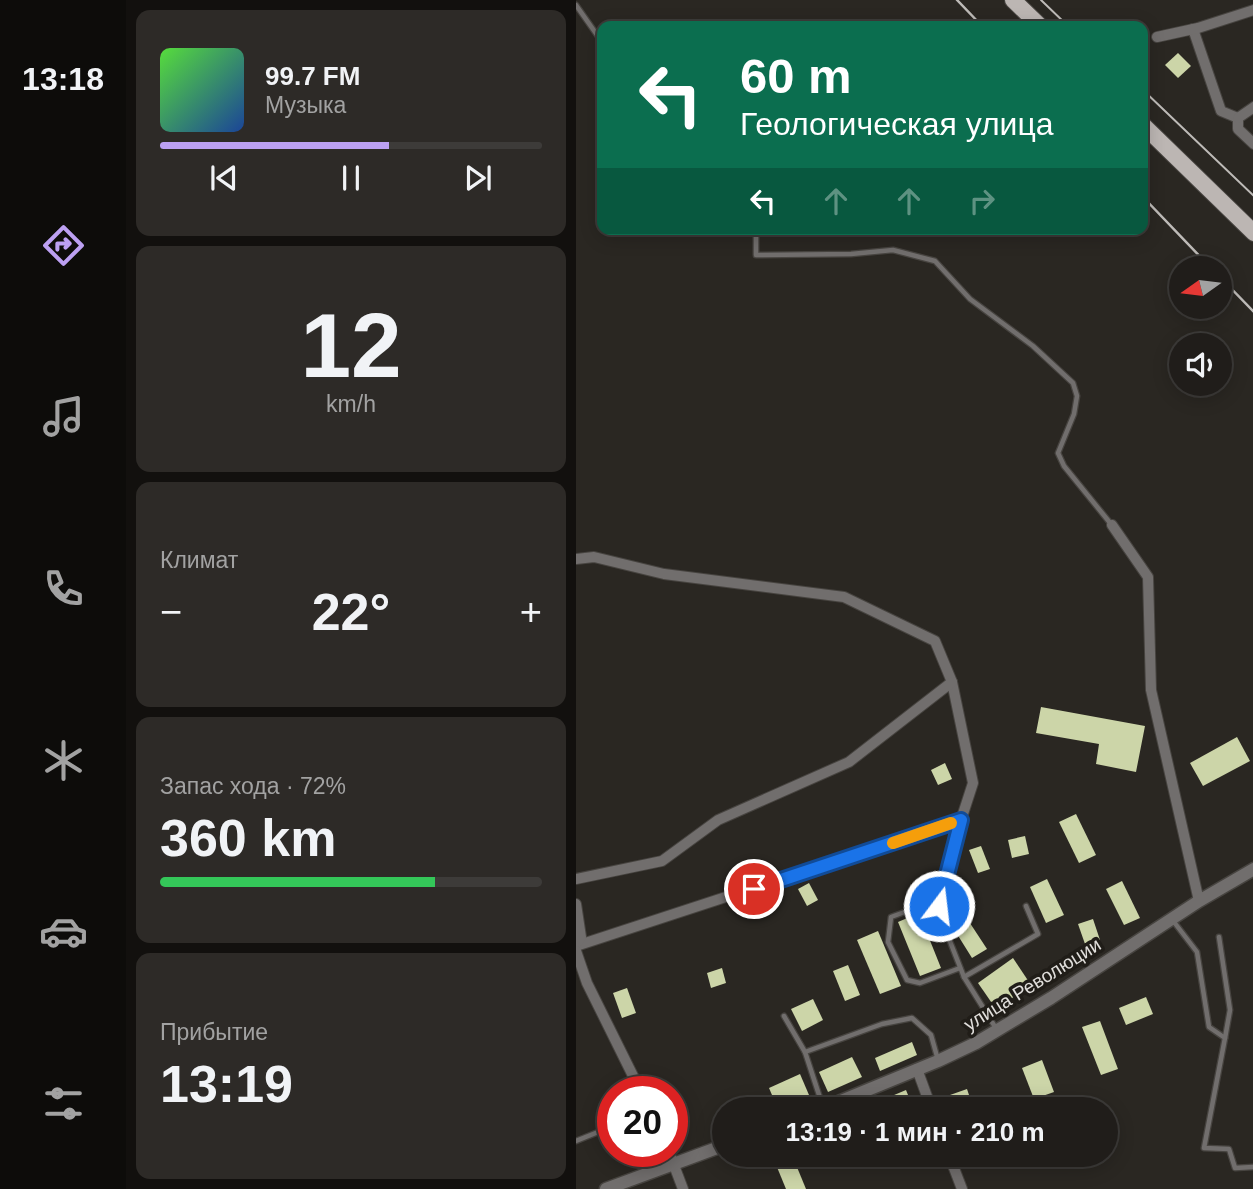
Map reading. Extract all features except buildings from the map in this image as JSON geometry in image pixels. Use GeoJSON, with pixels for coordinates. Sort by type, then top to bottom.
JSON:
{"type":"FeatureCollection","features":[{"type":"Feature","properties":{"kind":"main road"},"geometry":{"type":"LineString","coordinates":[[1014,0],[1035,21]]}},
{"type":"Feature","properties":{"kind":"main road"},"geometry":{"type":"LineString","coordinates":[[1148,130],[1253,233]]}},
{"type":"Feature","properties":{"kind":"street"},"geometry":{"type":"LineString","coordinates":[[1157,37],[1253,10]]}},
{"type":"Feature","properties":{"kind":"street"},"geometry":{"type":"LineString","coordinates":[[1193,29],[1221,111],[1238,118]]}},
{"type":"Feature","properties":{"kind":"street"},"geometry":{"type":"LineString","coordinates":[[1238,118],[1253,107]]}},
{"type":"Feature","properties":{"kind":"street"},"geometry":{"type":"LineString","coordinates":[[1238,118],[1238,129],[1253,144]]}},
{"type":"Feature","properties":{"kind":"street"},"geometry":{"type":"LineString","coordinates":[[1112,525],[1148,577],[1151,690],[1199,901]]}},
{"type":"Feature","properties":{"kind":"street"},"geometry":{"type":"LineString","coordinates":[[576,559],[594,556],[664,575],[844,597],[935,641],[952,682],[973,783],[961,820],[576,945]]}},
{"type":"Feature","properties":{"kind":"street"},"geometry":{"type":"LineString","coordinates":[[576,879],[662,861],[718,820],[849,762],[952,682]]}},
{"type":"Feature","properties":{"kind":"street","name":"улица Революции"},"geometry":{"type":"LineString","coordinates":[[850,1097],[938,1061],[997,1031],[1171,918],[1253,869]]}},
{"type":"Feature","properties":{"kind":"street"},"geometry":{"type":"LineString","coordinates":[[576,904],[581,937],[576,945]]}},
{"type":"Feature","properties":{"kind":"street"},"geometry":{"type":"LineString","coordinates":[[576,951],[587,983],[633,1076]]}},
{"type":"Feature","properties":{"kind":"street"},"geometry":{"type":"LineString","coordinates":[[917,1069],[927,1097]]}},
{"type":"Feature","properties":{"kind":"street"},"geometry":{"type":"LineString","coordinates":[[688,1154],[712,1148]]}},
{"type":"Feature","properties":{"kind":"street"},"geometry":{"type":"LineString","coordinates":[[606,1189],[653,1167]]}},
{"type":"Feature","properties":{"kind":"street"},"geometry":{"type":"LineString","coordinates":[[675,1167],[683,1189]]}},
{"type":"Feature","properties":{"kind":"street"},"geometry":{"type":"LineString","coordinates":[[954,1167],[962,1189]]}},
{"type":"Feature","properties":{"kind":"lane"},"geometry":{"type":"LineString","coordinates":[[576,5],[597,35]]}},
{"type":"Feature","properties":{"kind":"lane"},"geometry":{"type":"LineString","coordinates":[[756,235],[756,255],[851,254],[893,250],[935,261],[970,299],[1033,346],[1074,383],[1077,396],[1074,414],[1058,453],[1064,466],[1112,525]]}},
{"type":"Feature","properties":{"kind":"lane"},"geometry":{"type":"LineString","coordinates":[[961,820],[938,911],[964,977],[997,1031]]}},
{"type":"Feature","properties":{"kind":"lane"},"geometry":{"type":"LineString","coordinates":[[939,906],[921,906],[891,917],[888,942],[907,979],[920,983],[960,968]]}},
{"type":"Feature","properties":{"kind":"lane"},"geometry":{"type":"LineString","coordinates":[[964,977],[1037,934],[1026,906]]}},
{"type":"Feature","properties":{"kind":"lane"},"geometry":{"type":"LineString","coordinates":[[1171,918],[1197,952],[1209,1027],[1225,1038]]}},
{"type":"Feature","properties":{"kind":"lane"},"geometry":{"type":"LineString","coordinates":[[1219,937],[1230,1010],[1204,1147],[1229,1149],[1235,1168],[1253,1167]]}},
{"type":"Feature","properties":{"kind":"lane"},"geometry":{"type":"LineString","coordinates":[[784,1016],[805,1052],[818,1097]]}},
{"type":"Feature","properties":{"kind":"lane"},"geometry":{"type":"LineString","coordinates":[[805,1052],[882,1024],[911,1018],[931,1035],[938,1061]]}},
{"type":"Feature","properties":{"kind":"lane"},"geometry":{"type":"LineString","coordinates":[[576,1141],[597,1132]]}},
{"type":"Feature","properties":{"kind":"tram line"},"geometry":{"type":"LineString","coordinates":[[1041,0],[1063,21]]}},
{"type":"Feature","properties":{"kind":"tram line"},"geometry":{"type":"LineString","coordinates":[[1148,95],[1254,196]]}},
{"type":"Feature","properties":{"kind":"railway"},"geometry":{"type":"LineString","coordinates":[[957,0],[977,21]]}},
{"type":"Feature","properties":{"kind":"railway"},"geometry":{"type":"LineString","coordinates":[[1148,202],[1200,256]]}},
{"type":"Feature","properties":{"kind":"railway"},"geometry":{"type":"LineString","coordinates":[[1232,289],[1254,312]]}},
{"type":"Feature","properties":{"kind":"slow traffic"},"geometry":{"type":"LineString","coordinates":[[893,843],[951,823]]}},
{"type":"Feature","properties":{"kind":"route"},"geometry":{"type":"LineString","coordinates":[[754,889],[961,820],[939,906]]}}]}
